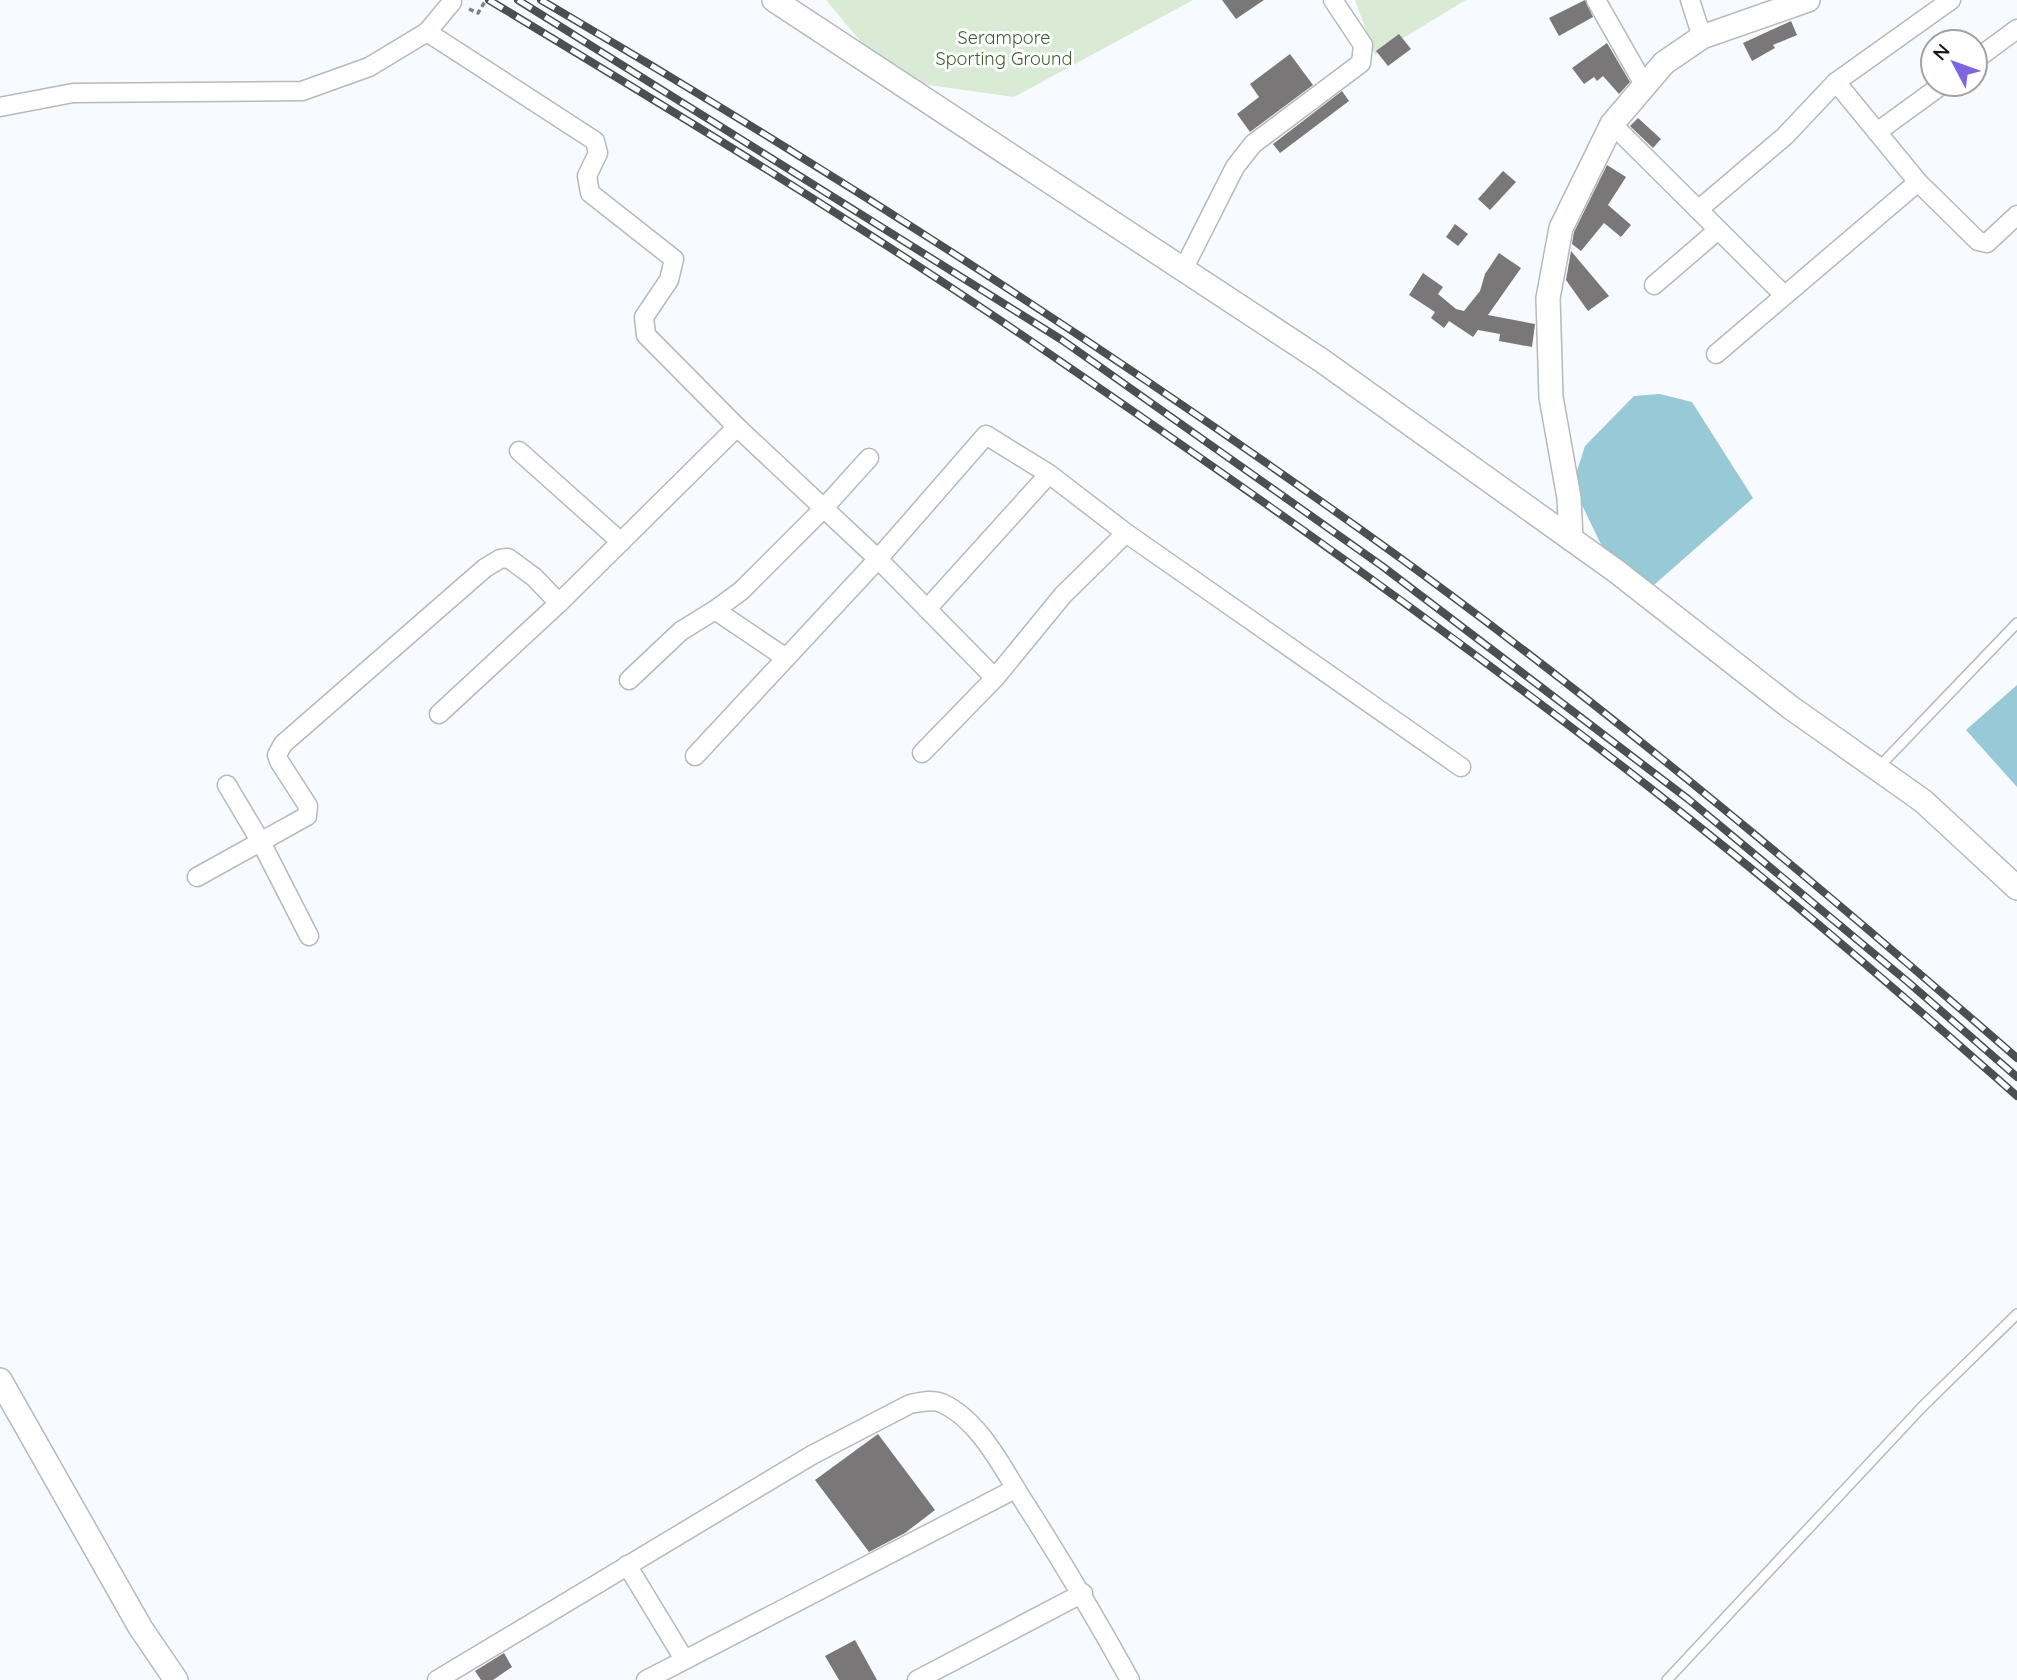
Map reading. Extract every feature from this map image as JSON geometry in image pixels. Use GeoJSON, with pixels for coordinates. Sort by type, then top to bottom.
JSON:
{"type":"FeatureCollection","features":[{"type":"Feature","properties":{"kind":"street"},"geometry":{"type":"LineString","coordinates":[[774,0],[1321,360],[1572,539],[1875,770],[1923,802],[2017,888]]}},
{"type":"Feature","properties":{"kind":"street"},"geometry":{"type":"LineString","coordinates":[[1183,270],[1236,167],[1253,144],[1361,62],[1363,45],[1333,0]]}},
{"type":"Feature","properties":{"kind":"street"},"geometry":{"type":"LineString","coordinates":[[1596,0],[1645,86]]}},
{"type":"Feature","properties":{"kind":"street"},"geometry":{"type":"LineString","coordinates":[[1690,0],[1702,37]]}},
{"type":"Feature","properties":{"kind":"street"},"geometry":{"type":"LineString","coordinates":[[1572,539],[1569,498],[1551,397],[1548,298],[1560,228],[1612,124],[1664,63],[1702,37],[1808,0]]}},
{"type":"Feature","properties":{"kind":"street"},"geometry":{"type":"LineString","coordinates":[[1698,210],[1785,135],[1836,82],[1951,0]]}},
{"type":"Feature","properties":{"kind":"street"},"geometry":{"type":"LineString","coordinates":[[0,107],[72,93],[302,91],[369,67],[427,32],[452,2]]}},
{"type":"Feature","properties":{"kind":"street"},"geometry":{"type":"LineString","coordinates":[[1989,50],[2017,29]]}},
{"type":"Feature","properties":{"kind":"street"},"geometry":{"type":"LineString","coordinates":[[427,32],[595,141],[598,153],[587,176],[590,193],[674,259],[669,280],[644,317],[646,335],[737,427],[878,559],[995,678]]}},
{"type":"Feature","properties":{"kind":"street"},"geometry":{"type":"LineString","coordinates":[[1836,82],[1918,183],[1978,241],[1987,243],[2014,226]]}},
{"type":"Feature","properties":{"kind":"street"},"geometry":{"type":"LineString","coordinates":[[1877,132],[1924,98]]}},
{"type":"Feature","properties":{"kind":"street"},"geometry":{"type":"LineString","coordinates":[[1612,124],[1784,295]]}},
{"type":"Feature","properties":{"kind":"street"},"geometry":{"type":"LineString","coordinates":[[1716,354],[1918,183]]}},
{"type":"Feature","properties":{"kind":"street"},"geometry":{"type":"LineString","coordinates":[[1654,285],[1718,230]]}},
{"type":"Feature","properties":{"kind":"street"},"geometry":{"type":"LineString","coordinates":[[439,715],[559,603],[737,427]]}},
{"type":"Feature","properties":{"kind":"street"},"geometry":{"type":"LineString","coordinates":[[695,756],[878,559],[986,435],[1049,474],[1126,533],[1461,767]]}},
{"type":"Feature","properties":{"kind":"street"},"geometry":{"type":"LineString","coordinates":[[519,451],[621,542]]}},
{"type":"Feature","properties":{"kind":"street"},"geometry":{"type":"LineString","coordinates":[[629,680],[681,631],[741,591],[823,509],[869,458]]}},
{"type":"Feature","properties":{"kind":"street"},"geometry":{"type":"LineString","coordinates":[[927,609],[1049,474]]}},
{"type":"Feature","properties":{"kind":"street"},"geometry":{"type":"LineString","coordinates":[[922,753],[995,678],[1063,595],[1126,533]]}},
{"type":"Feature","properties":{"kind":"street"},"geometry":{"type":"LineString","coordinates":[[197,877],[304,819],[309,810],[277,755],[283,744],[485,568],[499,559],[508,558],[534,577],[559,603]]}},
{"type":"Feature","properties":{"kind":"street"},"geometry":{"type":"LineString","coordinates":[[715,610],[786,657]]}},
{"type":"Feature","properties":{"kind":"street"},"geometry":{"type":"LineString","coordinates":[[227,785],[309,936]]}},
{"type":"Feature","properties":{"kind":"street"},"geometry":{"type":"LineString","coordinates":[[0,1380],[140,1627],[176,1680]]}},
{"type":"Feature","properties":{"kind":"street"},"geometry":{"type":"LineString","coordinates":[[437,1680],[811,1455],[910,1404],[925,1401],[940,1402],[962,1417],[987,1445],[1083,1593],[1130,1680]]}},
{"type":"Feature","properties":{"kind":"street"},"geometry":{"type":"LineString","coordinates":[[646,1680],[1015,1489]]}},
{"type":"Feature","properties":{"kind":"street"},"geometry":{"type":"LineString","coordinates":[[627,1565],[684,1659]]}},
{"type":"Feature","properties":{"kind":"street"},"geometry":{"type":"LineString","coordinates":[[917,1680],[1083,1593]]}},
{"type":"Feature","properties":{"kind":"lane"},"geometry":{"type":"LineString","coordinates":[[1875,770],[2017,623]]}},
{"type":"Feature","properties":{"kind":"lane"},"geometry":{"type":"LineString","coordinates":[[1667,1680],[1922,1407],[2017,1314]]}},
{"type":"Feature","properties":{"kind":"green space","name":"Serampore Sporting Ground"},"geometry":{"type":"Polygon","coordinates":[[[826,0],[1193,0],[1014,97],[893,80],[826,0]]]}},
{"type":"Feature","properties":{"kind":"green space"},"geometry":{"type":"Polygon","coordinates":[[[1355,0],[1466,0],[1375,55],[1355,0]]]}},
{"type":"Feature","properties":{"kind":"water"},"geometry":{"type":"Polygon","coordinates":[[[1660,394],[1692,402],[1753,498],[1655,584],[1637,583],[1610,563],[1581,503],[1576,474],[1585,446],[1634,396],[1660,394]]]}},
{"type":"Feature","properties":{"kind":"water"},"geometry":{"type":"Polygon","coordinates":[[[2017,685],[2017,787],[1966,730],[2017,685]]]}},
{"type":"Feature","properties":{"kind":"building"},"geometry":{"type":"Polygon","coordinates":[[[1222,0],[1264,0],[1236,19],[1222,0]]]}},
{"type":"Feature","properties":{"kind":"building"},"geometry":{"type":"Polygon","coordinates":[[[1585,0],[1593,17],[1559,36],[1549,18],[1585,0]]]}},
{"type":"Feature","properties":{"kind":"building"},"geometry":{"type":"Polygon","coordinates":[[[1791,21],[1797,35],[1773,45],[1775,48],[1752,61],[1743,43],[1791,21]]]}},
{"type":"Feature","properties":{"kind":"building"},"geometry":{"type":"Polygon","coordinates":[[[1399,34],[1411,49],[1388,66],[1376,51],[1399,34]]]}},
{"type":"Feature","properties":{"kind":"building"},"geometry":{"type":"Polygon","coordinates":[[[1607,43],[1630,82],[1619,94],[1603,76],[1597,81],[1594,77],[1584,84],[1572,68],[1607,43]]]}},
{"type":"Feature","properties":{"kind":"building"},"geometry":{"type":"Polygon","coordinates":[[[1290,54],[1313,85],[1250,132],[1237,114],[1259,97],[1250,84],[1290,54]]]}},
{"type":"Feature","properties":{"kind":"building"},"geometry":{"type":"Polygon","coordinates":[[[1342,91],[1349,101],[1280,153],[1273,144],[1342,91]]]}},
{"type":"Feature","properties":{"kind":"building"},"geometry":{"type":"Polygon","coordinates":[[[1638,118],[1661,139],[1653,148],[1630,126],[1638,118]]]}},
{"type":"Feature","properties":{"kind":"building"},"geometry":{"type":"Polygon","coordinates":[[[1607,165],[1626,177],[1608,205],[1631,225],[1621,237],[1604,223],[1581,251],[1572,244],[1574,232],[1607,165]]]}},
{"type":"Feature","properties":{"kind":"building"},"geometry":{"type":"Polygon","coordinates":[[[1503,171],[1516,182],[1490,210],[1478,199],[1503,171]]]}},
{"type":"Feature","properties":{"kind":"building"},"geometry":{"type":"Polygon","coordinates":[[[1455,224],[1468,234],[1458,246],[1446,237],[1455,224]]]}},
{"type":"Feature","properties":{"kind":"building"},"geometry":{"type":"Polygon","coordinates":[[[1571,251],[1609,296],[1588,311],[1566,280],[1571,251]]]}},
{"type":"Feature","properties":{"kind":"building"},"geometry":{"type":"Polygon","coordinates":[[[1499,253],[1521,268],[1488,315],[1535,324],[1532,347],[1499,341],[1500,334],[1478,330],[1473,337],[1449,321],[1444,328],[1431,318],[1435,312],[1409,295],[1423,273],[1443,287],[1438,294],[1456,309],[1464,311],[1480,291],[1485,274],[1499,253]]]}},
{"type":"Feature","properties":{"kind":"building"},"geometry":{"type":"Polygon","coordinates":[[[878,1434],[935,1510],[905,1533],[869,1552],[815,1480],[878,1434]]]}},
{"type":"Feature","properties":{"kind":"building"},"geometry":{"type":"Polygon","coordinates":[[[855,1640],[877,1680],[839,1680],[825,1656],[855,1640]]]}},
{"type":"Feature","properties":{"kind":"building"},"geometry":{"type":"Polygon","coordinates":[[[504,1653],[512,1667],[493,1680],[481,1680],[475,1671],[504,1653]]]}},
{"type":"Feature","properties":{"kind":"railway"},"geometry":{"type":"LineString","coordinates":[[489,0],[705,131],[918,266],[1293,523],[1525,692],[1721,844],[1849,950],[2017,1096]]}},
{"type":"Feature","properties":{"kind":"railway"},"geometry":{"type":"LineString","coordinates":[[518,0],[1062,340],[1382,566],[1688,799],[1908,982],[2017,1077]]}},
{"type":"Feature","properties":{"kind":"railway"},"geometry":{"type":"LineString","coordinates":[[541,0],[758,131],[973,266],[1184,406],[1392,552],[1553,673],[1710,798],[2017,1058]]}}]}
